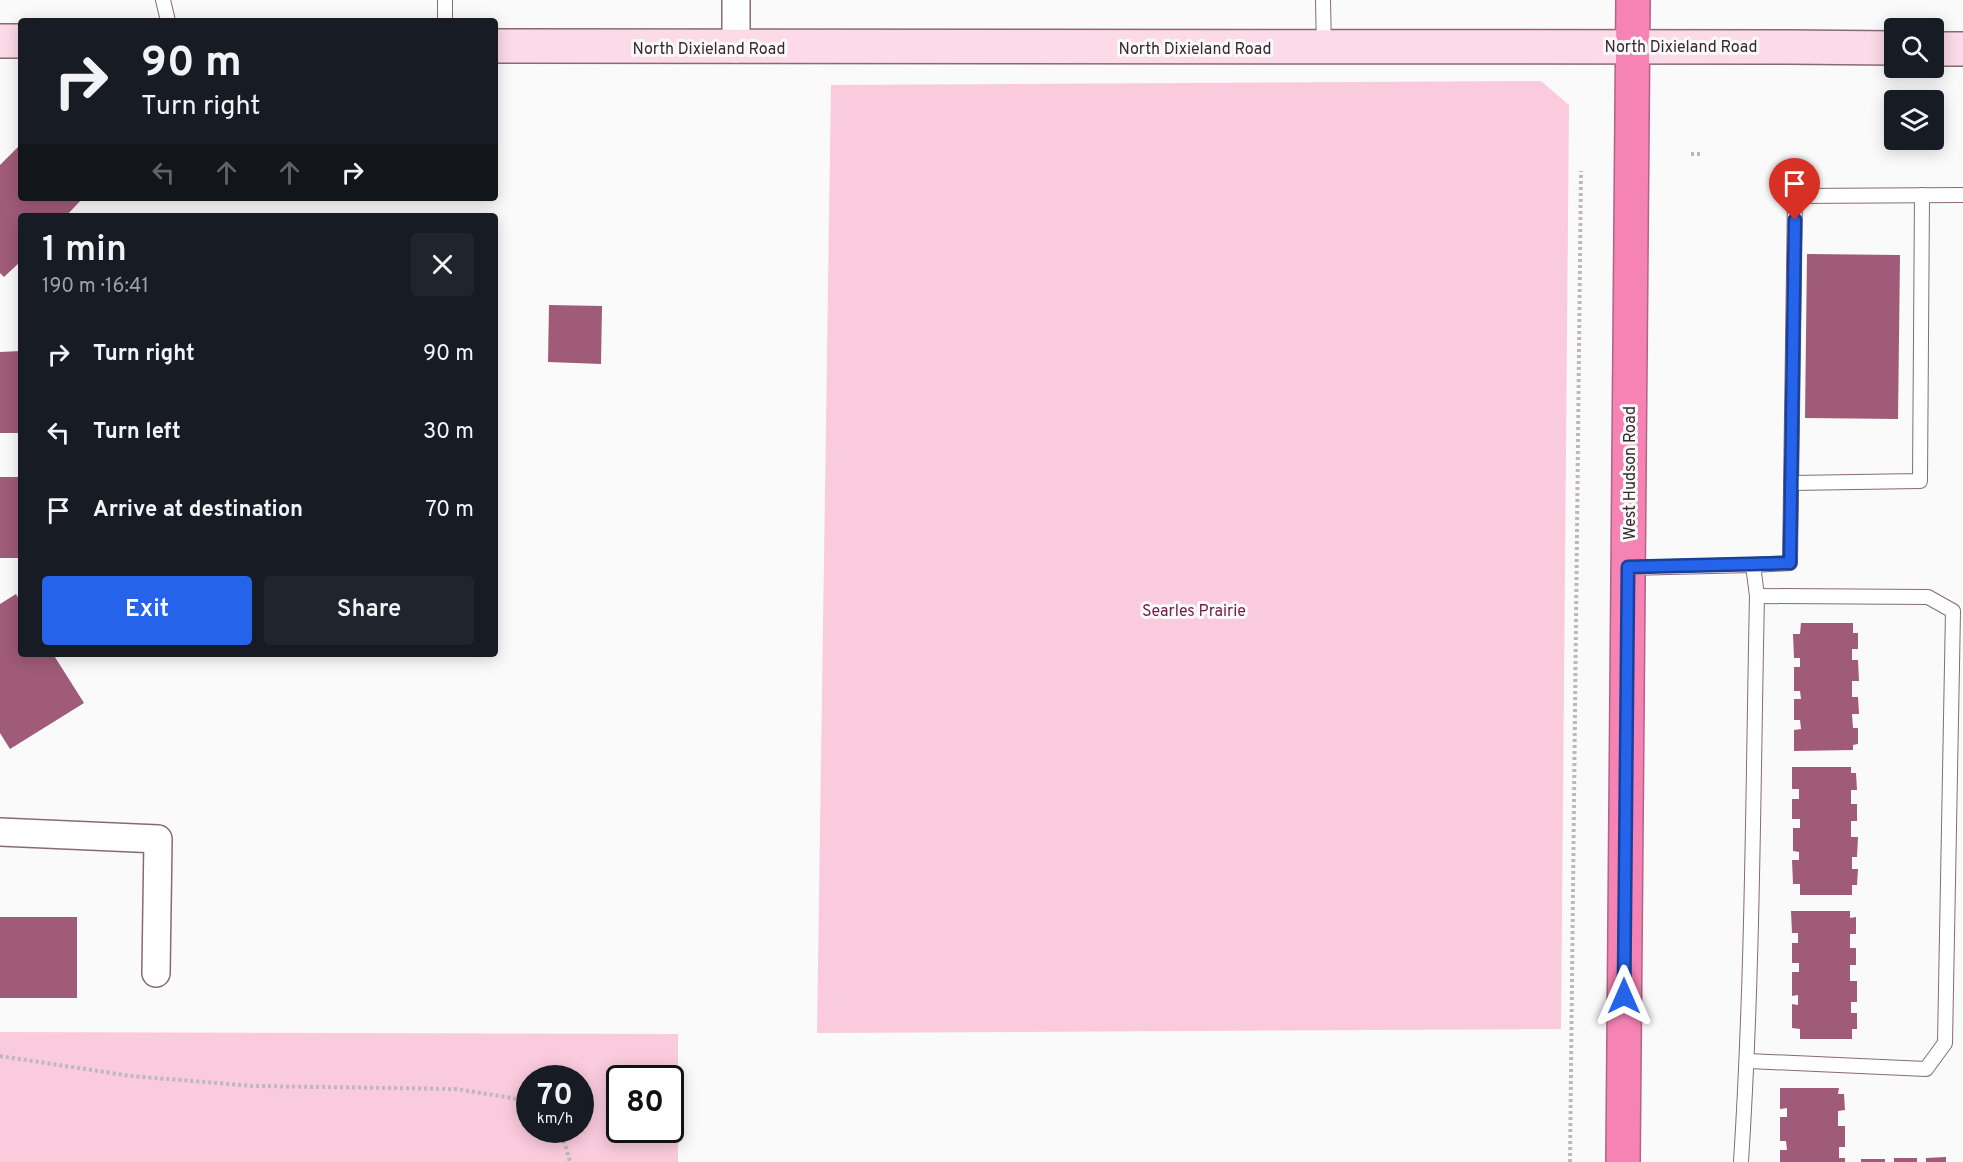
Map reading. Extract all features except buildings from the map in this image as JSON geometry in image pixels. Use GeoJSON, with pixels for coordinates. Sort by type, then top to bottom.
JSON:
{"type":"FeatureCollection","features":[{"type":"Feature","properties":{"kind":"highway","name":"West Hudson Road"},"geometry":{"type":"LineString","coordinates":[[1623,1162],[1633,0]]}},
{"type":"Feature","properties":{"kind":"street"},"geometry":{"type":"LineString","coordinates":[[736,0],[736,49]]}},
{"type":"Feature","properties":{"kind":"street"},"geometry":{"type":"LineString","coordinates":[[0,41],[18,42]]}},
{"type":"Feature","properties":{"kind":"street","name":"North Dixieland Road"},"geometry":{"type":"LineString","coordinates":[[498,46],[736,49],[1633,46],[1884,48]]}},
{"type":"Feature","properties":{"kind":"street"},"geometry":{"type":"LineString","coordinates":[[1944,49],[1963,49]]}},
{"type":"Feature","properties":{"kind":"street"},"geometry":{"type":"LineString","coordinates":[[0,832],[158,839],[156,973]]}},
{"type":"Feature","properties":{"kind":"lane"},"geometry":{"type":"LineString","coordinates":[[163,0],[167,18]]}},
{"type":"Feature","properties":{"kind":"lane"},"geometry":{"type":"LineString","coordinates":[[445,0],[445,18]]}},
{"type":"Feature","properties":{"kind":"lane"},"geometry":{"type":"LineString","coordinates":[[1323,0],[1323,48]]}},
{"type":"Feature","properties":{"kind":"lane"},"geometry":{"type":"LineString","coordinates":[[1791,483],[1920,481],[1922,195]]}},
{"type":"Feature","properties":{"kind":"lane"},"geometry":{"type":"LineString","coordinates":[[1628,567],[1790,563],[1796,196],[1963,195]]}},
{"type":"Feature","properties":{"kind":"lane"},"geometry":{"type":"LineString","coordinates":[[1741,1162],[1748,1061],[1757,596],[1754,565]]}},
{"type":"Feature","properties":{"kind":"lane"},"geometry":{"type":"LineString","coordinates":[[1748,1061],[1926,1069],[1945,1043],[1953,612],[1928,597],[1757,596]]}},
{"type":"Feature","properties":{"kind":"path"},"geometry":{"type":"LineString","coordinates":[[1691,154],[1701,154]]}},
{"type":"Feature","properties":{"kind":"path"},"geometry":{"type":"LineString","coordinates":[[1570,1162],[1581,171]]}},
{"type":"Feature","properties":{"kind":"path"},"geometry":{"type":"LineString","coordinates":[[0,1056],[131,1076],[254,1086],[456,1089],[516,1099]]}},
{"type":"Feature","properties":{"kind":"path"},"geometry":{"type":"LineString","coordinates":[[563,1143],[570,1162]]}},
{"type":"Feature","properties":{"kind":"green space","name":"Searles Prairie"},"geometry":{"type":"Polygon","coordinates":[[[1541,81],[1569,105],[1561,1029],[817,1033],[831,85],[1541,81]]]}},
{"type":"Feature","properties":{"kind":"green space"},"geometry":{"type":"Polygon","coordinates":[[[0,1032],[678,1034],[678,1065],[606,1065],[606,1143],[678,1143],[678,1162],[0,1162],[0,1032]]]}},
{"type":"Feature","properties":{"kind":"route"},"geometry":{"type":"LineString","coordinates":[[1624,996],[1628,567],[1790,563],[1795,220]]}}]}
